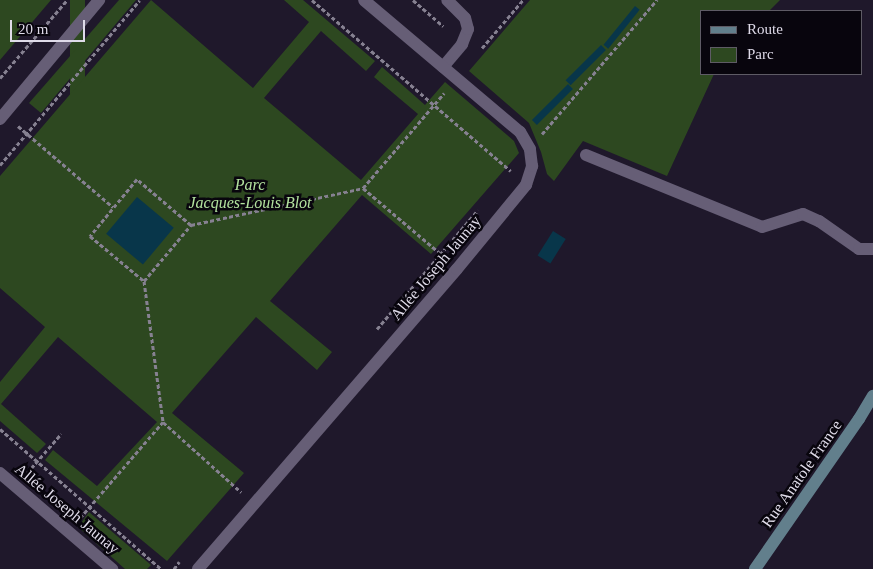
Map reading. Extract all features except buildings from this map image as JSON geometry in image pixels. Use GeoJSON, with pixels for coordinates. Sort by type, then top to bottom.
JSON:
{"type":"FeatureCollection","features":[{"type":"Feature","properties":{"kind":"street"},"geometry":{"type":"LineString","coordinates":[[2,117],[99,0]]}},
{"type":"Feature","properties":{"kind":"street"},"geometry":{"type":"LineString","coordinates":[[364,0],[520,132],[530,149]]}},
{"type":"Feature","properties":{"kind":"street"},"geometry":{"type":"LineString","coordinates":[[443,67],[462,44],[468,30],[466,18],[446,0]]}},
{"type":"Feature","properties":{"kind":"street","name":"Allée Joseph Jaunay"},"geometry":{"type":"LineString","coordinates":[[198,569],[451,276],[526,185],[532,166],[530,149]]}},
{"type":"Feature","properties":{"kind":"street"},"geometry":{"type":"LineString","coordinates":[[586,155],[762,227],[803,214],[819,221],[859,249],[873,249]]}},
{"type":"Feature","properties":{"kind":"street","name":"Rue Anatole France"},"geometry":{"type":"LineString","coordinates":[[755,569],[873,396]]}},
{"type":"Feature","properties":{"kind":"street","name":"Allée Joseph Jaunay"},"geometry":{"type":"LineString","coordinates":[[0,473],[112,569]]}},
{"type":"Feature","properties":{"kind":"path"},"geometry":{"type":"LineString","coordinates":[[0,78],[67,0]]}},
{"type":"Feature","properties":{"kind":"path"},"geometry":{"type":"LineString","coordinates":[[0,165],[140,0]]}},
{"type":"Feature","properties":{"kind":"path"},"geometry":{"type":"LineString","coordinates":[[312,0],[511,171]]}},
{"type":"Feature","properties":{"kind":"path"},"geometry":{"type":"LineString","coordinates":[[413,0],[444,27]]}},
{"type":"Feature","properties":{"kind":"path"},"geometry":{"type":"LineString","coordinates":[[505,179],[657,0]]}},
{"type":"Feature","properties":{"kind":"path"},"geometry":{"type":"LineString","coordinates":[[2,117],[28,133],[113,207]]}},
{"type":"Feature","properties":{"kind":"path"},"geometry":{"type":"LineString","coordinates":[[191,225],[137,179],[90,236],[144,281],[163,422],[240,491]]}},
{"type":"Feature","properties":{"kind":"path"},"geometry":{"type":"LineString","coordinates":[[144,281],[191,225],[363,188],[441,254],[479,209]]}},
{"type":"Feature","properties":{"kind":"path"},"geometry":{"type":"LineString","coordinates":[[89,506],[163,422]]}},
{"type":"Feature","properties":{"kind":"path"},"geometry":{"type":"LineString","coordinates":[[0,429],[162,569]]}},
{"type":"Feature","properties":{"kind":"path"},"geometry":{"type":"LineString","coordinates":[[16,486],[61,434]]}},
{"type":"Feature","properties":{"kind":"green space"},"geometry":{"type":"Polygon","coordinates":[[[0,0],[51,0],[0,60],[0,0]]]}},
{"type":"Feature","properties":{"kind":"green space"},"geometry":{"type":"Polygon","coordinates":[[[70,0],[85,0],[85,106],[70,106],[70,0]]]}},
{"type":"Feature","properties":{"kind":"green space"},"geometry":{"type":"Polygon","coordinates":[[[119,0],[136,0],[41,113],[29,103],[119,0]]]}},
{"type":"Feature","properties":{"kind":"green space","name":"Parc Jacques-Louis Blot"},"geometry":{"type":"Polygon","coordinates":[[[151,0],[253,88],[309,22],[284,0],[303,0],[375,61],[366,71],[321,31],[264,98],[361,180],[418,114],[374,77],[382,67],[425,105],[445,82],[514,141],[519,153],[431,254],[362,195],[270,301],[332,352],[317,370],[256,317],[172,413],[244,473],[167,561],[45,460],[53,450],[97,486],[157,422],[58,337],[1,404],[46,444],[37,453],[0,421],[0,382],[45,327],[0,288],[0,176],[151,0]]]}},
{"type":"Feature","properties":{"kind":"green space"},"geometry":{"type":"Polygon","coordinates":[[[530,0],[780,0],[770,10],[700,10],[700,75],[714,75],[667,176],[583,141],[554,181],[547,174],[541,152],[529,123],[469,71],[530,0]]]}},
{"type":"Feature","properties":{"kind":"green space"},"geometry":{"type":"Polygon","coordinates":[[[89,512],[151,565],[147,569],[125,569],[78,527],[89,512]]]}},
{"type":"Feature","properties":{"kind":"water"},"geometry":{"type":"Polygon","coordinates":[[[635,6],[640,10],[608,49],[604,45],[635,6]]]}},
{"type":"Feature","properties":{"kind":"water"},"geometry":{"type":"Polygon","coordinates":[[[601,45],[606,50],[571,85],[566,80],[601,45]]]}},
{"type":"Feature","properties":{"kind":"water"},"geometry":{"type":"Polygon","coordinates":[[[568,84],[573,89],[537,125],[532,120],[568,84]]]}},
{"type":"Feature","properties":{"kind":"water"},"geometry":{"type":"Polygon","coordinates":[[[137,197],[174,228],[143,265],[106,234],[137,197]]]}},
{"type":"Feature","properties":{"kind":"water"},"geometry":{"type":"Polygon","coordinates":[[[553,231],[566,239],[550,264],[538,256],[553,231]]]}}]}
